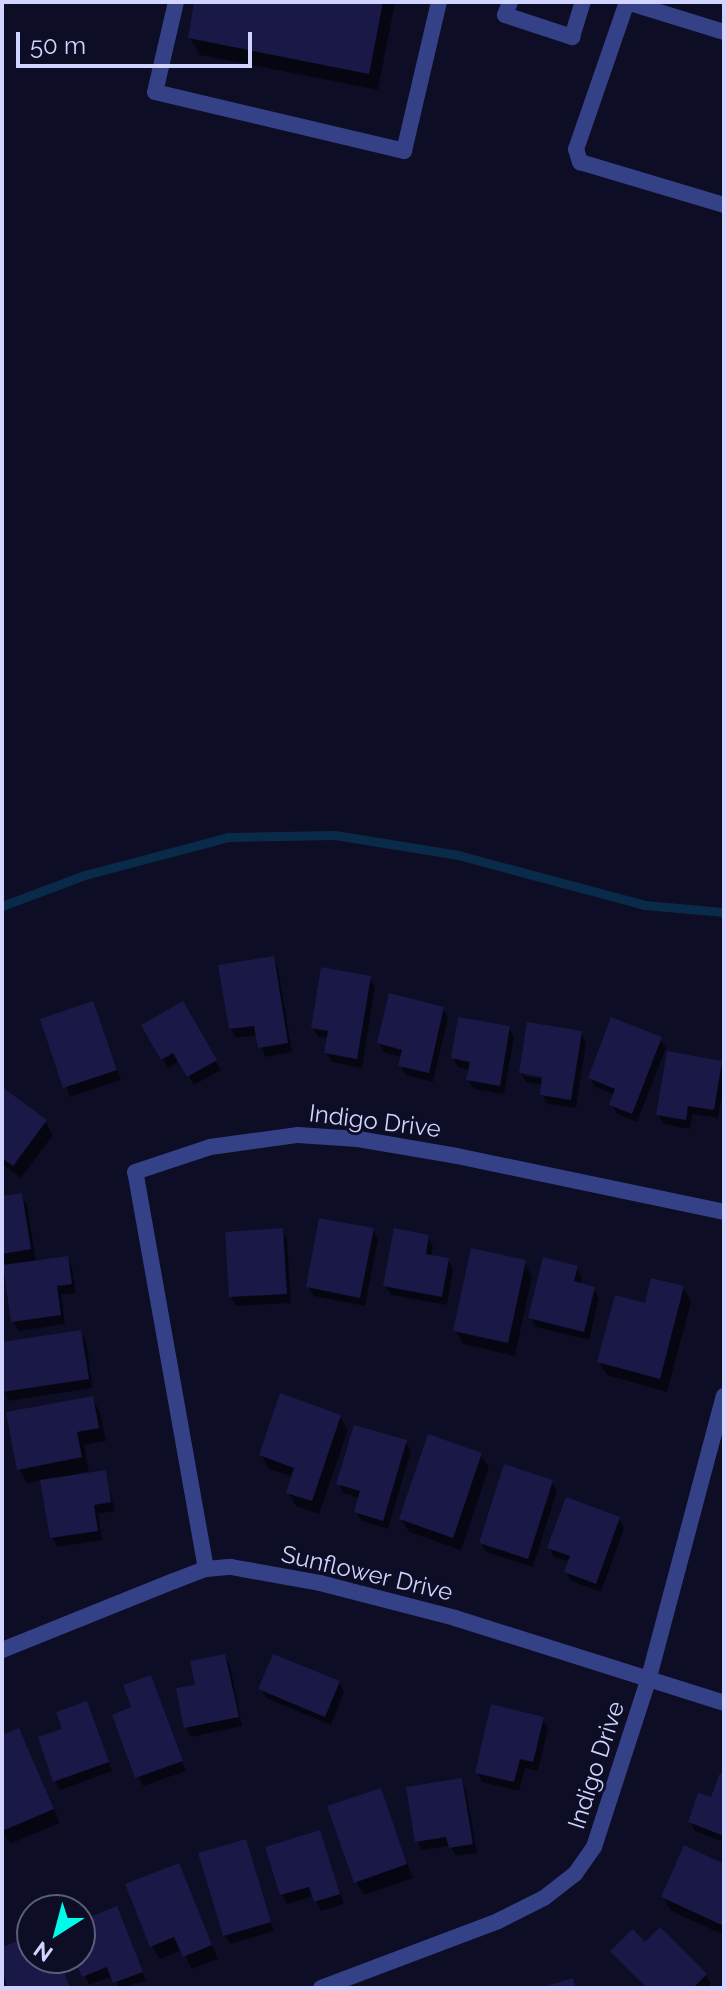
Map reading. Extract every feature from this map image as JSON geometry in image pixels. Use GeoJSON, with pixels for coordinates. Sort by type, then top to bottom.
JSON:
{"type":"FeatureCollection","features":[{"type":"Feature","properties":{"kind":"street"},"geometry":{"type":"LineString","coordinates":[[176,2],[155,92],[404,151],[439,2]]}},
{"type":"Feature","properties":{"kind":"street"},"geometry":{"type":"LineString","coordinates":[[510,2],[505,15],[572,37],[583,2]]}},
{"type":"Feature","properties":{"kind":"street"},"geometry":{"type":"LineString","coordinates":[[724,32],[627,2],[576,149],[580,162],[724,205]]}},
{"type":"Feature","properties":{"kind":"street","name":"Indigo Drive"},"geometry":{"type":"LineString","coordinates":[[206,1569],[135,1172],[210,1147],[298,1135],[358,1139],[724,1212]]}},
{"type":"Feature","properties":{"kind":"street","name":"Indigo Drive"},"geometry":{"type":"LineString","coordinates":[[321,1988],[498,1921],[544,1898],[575,1874],[594,1847],[606,1818],[648,1681],[724,1396]]}},
{"type":"Feature","properties":{"kind":"street","name":"Sunflower Drive"},"geometry":{"type":"LineString","coordinates":[[2,1650],[206,1569],[231,1567],[320,1583],[455,1618],[724,1703]]}},
{"type":"Feature","properties":{"kind":"building"},"geometry":{"type":"Polygon","coordinates":[[[194,2],[383,2],[369,74],[188,38],[194,2]]]}},
{"type":"Feature","properties":{"kind":"building"},"geometry":{"type":"Polygon","coordinates":[[[274,956],[288,1043],[258,1048],[254,1026],[229,1029],[218,965],[274,956]]]}},
{"type":"Feature","properties":{"kind":"building"},"geometry":{"type":"Polygon","coordinates":[[[321,967],[371,976],[357,1059],[324,1053],[328,1031],[311,1028],[321,967]]]}},
{"type":"Feature","properties":{"kind":"building"},"geometry":{"type":"Polygon","coordinates":[[[389,993],[444,1007],[429,1073],[398,1066],[402,1050],[377,1043],[389,993]]]}},
{"type":"Feature","properties":{"kind":"building"},"geometry":{"type":"Polygon","coordinates":[[[93,1001],[117,1070],[63,1088],[40,1019],[93,1001]]]}},
{"type":"Feature","properties":{"kind":"building"},"geometry":{"type":"Polygon","coordinates":[[[183,1001],[217,1060],[187,1077],[173,1053],[161,1060],[141,1025],[183,1001]]]}},
{"type":"Feature","properties":{"kind":"building"},"geometry":{"type":"Polygon","coordinates":[[[458,1017],[510,1026],[500,1086],[466,1080],[470,1062],[451,1058],[458,1017]]]}},
{"type":"Feature","properties":{"kind":"building"},"geometry":{"type":"Polygon","coordinates":[[[611,1017],[662,1037],[632,1114],[609,1105],[615,1089],[588,1078],[611,1017]]]}},
{"type":"Feature","properties":{"kind":"building"},"geometry":{"type":"Polygon","coordinates":[[[527,1022],[582,1031],[571,1100],[540,1095],[542,1077],[519,1073],[527,1022]]]}},
{"type":"Feature","properties":{"kind":"building"},"geometry":{"type":"Polygon","coordinates":[[[667,1051],[722,1061],[714,1110],[688,1106],[686,1120],[656,1115],[667,1051]]]}},
{"type":"Feature","properties":{"kind":"building"},"geometry":{"type":"Polygon","coordinates":[[[2,1087],[47,1120],[13,1166],[2,1158],[2,1087]]]}},
{"type":"Feature","properties":{"kind":"building"},"geometry":{"type":"Polygon","coordinates":[[[22,1193],[31,1249],[2,1254],[2,1196],[22,1193]]]}},
{"type":"Feature","properties":{"kind":"building"},"geometry":{"type":"Polygon","coordinates":[[[319,1218],[374,1228],[360,1298],[306,1287],[319,1218]]]}},
{"type":"Feature","properties":{"kind":"building"},"geometry":{"type":"Polygon","coordinates":[[[283,1228],[287,1294],[229,1297],[225,1232],[283,1228]]]}},
{"type":"Feature","properties":{"kind":"building"},"geometry":{"type":"Polygon","coordinates":[[[394,1228],[429,1235],[426,1254],[449,1258],[442,1297],[383,1286],[394,1228]]]}},
{"type":"Feature","properties":{"kind":"building"},"geometry":{"type":"Polygon","coordinates":[[[471,1248],[526,1260],[508,1343],[453,1331],[471,1248]]]}},
{"type":"Feature","properties":{"kind":"building"},"geometry":{"type":"Polygon","coordinates":[[[68,1256],[72,1284],[57,1286],[61,1315],[11,1322],[3,1265],[68,1256]]]}},
{"type":"Feature","properties":{"kind":"building"},"geometry":{"type":"Polygon","coordinates":[[[543,1257],[578,1266],[574,1281],[595,1287],[584,1332],[528,1318],[543,1257]]]}},
{"type":"Feature","properties":{"kind":"building"},"geometry":{"type":"Polygon","coordinates":[[[651,1278],[684,1286],[660,1379],[597,1362],[615,1295],[645,1303],[651,1278]]]}},
{"type":"Feature","properties":{"kind":"building"},"geometry":{"type":"Polygon","coordinates":[[[81,1330],[89,1379],[2,1392],[2,1342],[81,1330]]]}},
{"type":"Feature","properties":{"kind":"building"},"geometry":{"type":"Polygon","coordinates":[[[280,1393],[341,1415],[312,1501],[286,1493],[294,1468],[259,1455],[280,1393]]]}},
{"type":"Feature","properties":{"kind":"building"},"geometry":{"type":"Polygon","coordinates":[[[93,1396],[99,1428],[77,1432],[82,1457],[17,1470],[6,1412],[93,1396]]]}},
{"type":"Feature","properties":{"kind":"building"},"geometry":{"type":"Polygon","coordinates":[[[354,1425],[407,1440],[383,1521],[354,1512],[360,1491],[336,1484],[354,1425]]]}},
{"type":"Feature","properties":{"kind":"building"},"geometry":{"type":"Polygon","coordinates":[[[428,1434],[482,1453],[453,1538],[399,1519],[428,1434]]]}},
{"type":"Feature","properties":{"kind":"building"},"geometry":{"type":"Polygon","coordinates":[[[504,1464],[553,1480],[528,1559],[479,1543],[504,1464]]]}},
{"type":"Feature","properties":{"kind":"building"},"geometry":{"type":"Polygon","coordinates":[[[106,1470],[111,1502],[94,1505],[98,1531],[50,1538],[40,1480],[106,1470]]]}},
{"type":"Feature","properties":{"kind":"building"},"geometry":{"type":"Polygon","coordinates":[[[566,1497],[620,1517],[596,1584],[564,1572],[570,1556],[547,1548],[566,1497]]]}},
{"type":"Feature","properties":{"kind":"building"},"geometry":{"type":"Polygon","coordinates":[[[225,1654],[239,1717],[184,1728],[176,1688],[195,1685],[190,1661],[225,1654]]]}},
{"type":"Feature","properties":{"kind":"building"},"geometry":{"type":"Polygon","coordinates":[[[273,1654],[340,1681],[325,1717],[258,1689],[273,1654]]]}},
{"type":"Feature","properties":{"kind":"building"},"geometry":{"type":"Polygon","coordinates":[[[151,1675],[183,1761],[135,1778],[112,1715],[131,1707],[123,1685],[151,1675]]]}},
{"type":"Feature","properties":{"kind":"building"},"geometry":{"type":"Polygon","coordinates":[[[87,1701],[109,1762],[53,1782],[38,1737],[62,1729],[56,1712],[87,1701]]]}},
{"type":"Feature","properties":{"kind":"building"},"geometry":{"type":"Polygon","coordinates":[[[491,1704],[544,1717],[533,1762],[520,1759],[514,1782],[475,1773],[491,1704]]]}},
{"type":"Feature","properties":{"kind":"building"},"geometry":{"type":"Polygon","coordinates":[[[19,1728],[54,1809],[2,1831],[2,1735],[19,1728]]]}},
{"type":"Feature","properties":{"kind":"building"},"geometry":{"type":"Polygon","coordinates":[[[720,1773],[724,1774],[724,1836],[688,1822],[698,1793],[711,1797],[720,1773]]]}},
{"type":"Feature","properties":{"kind":"building"},"geometry":{"type":"Polygon","coordinates":[[[462,1778],[473,1844],[449,1848],[446,1837],[415,1842],[406,1787],[462,1778]]]}},
{"type":"Feature","properties":{"kind":"building"},"geometry":{"type":"Polygon","coordinates":[[[381,1788],[407,1864],[354,1883],[327,1806],[381,1788]]]}},
{"type":"Feature","properties":{"kind":"building"},"geometry":{"type":"Polygon","coordinates":[[[320,1830],[340,1894],[314,1902],[309,1887],[280,1895],[265,1847],[320,1830]]]}},
{"type":"Feature","properties":{"kind":"building"},"geometry":{"type":"Polygon","coordinates":[[[246,1839],[271,1922],[223,1936],[198,1853],[246,1839]]]}},
{"type":"Feature","properties":{"kind":"building"},"geometry":{"type":"Polygon","coordinates":[[[684,1845],[724,1864],[724,1926],[661,1897],[684,1845]]]}},
{"type":"Feature","properties":{"kind":"building"},"geometry":{"type":"Polygon","coordinates":[[[179,1863],[212,1945],[183,1957],[174,1937],[150,1947],[125,1884],[179,1863]]]}},
{"type":"Feature","properties":{"kind":"building"},"geometry":{"type":"Polygon","coordinates":[[[117,1906],[143,1972],[113,1983],[107,1967],[96,1971],[96,1915],[117,1906]]]}},
{"type":"Feature","properties":{"kind":"building"},"geometry":{"type":"Polygon","coordinates":[[[660,1927],[707,1974],[693,1988],[647,1988],[610,1951],[633,1929],[645,1942],[660,1927]]]}},
{"type":"Feature","properties":{"kind":"building"},"geometry":{"type":"Polygon","coordinates":[[[16,1942],[16,1974],[65,1974],[70,1988],[8,1988],[2,1970],[2,1947],[16,1942]]]}},
{"type":"Feature","properties":{"kind":"building"},"geometry":{"type":"Polygon","coordinates":[[[573,1978],[576,1988],[543,1988],[543,1987],[573,1978]]]}},
{"type":"Feature","properties":{"kind":"waterway"},"geometry":{"type":"LineString","coordinates":[[2,906],[85,875],[229,837],[335,835],[458,855],[644,905],[724,912]]}}]}
